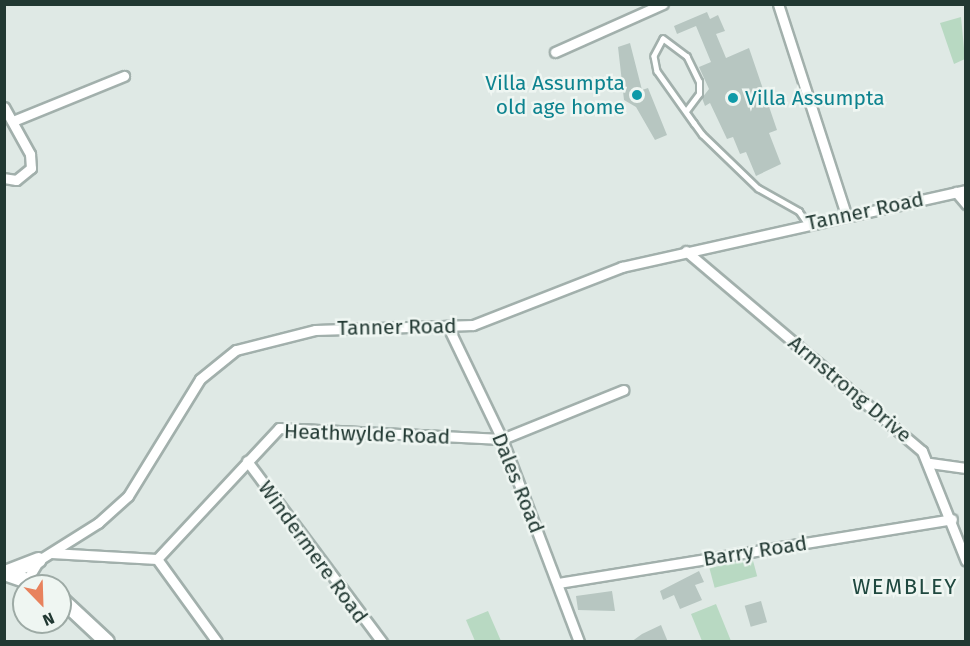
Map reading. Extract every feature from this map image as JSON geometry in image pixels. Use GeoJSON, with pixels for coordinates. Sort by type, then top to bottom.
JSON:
{"type":"FeatureCollection","features":[{"type":"Feature","properties":{"kind":"street"},"geometry":{"type":"LineString","coordinates":[[555,52],[663,4]]}},
{"type":"Feature","properties":{"kind":"street"},"geometry":{"type":"LineString","coordinates":[[778,4],[846,215]]}},
{"type":"Feature","properties":{"kind":"street"},"geometry":{"type":"LineString","coordinates":[[13,121],[124,76]]}},
{"type":"Feature","properties":{"kind":"street"},"geometry":{"type":"LineString","coordinates":[[4,107],[13,121],[31,168],[16,180],[4,178]]}},
{"type":"Feature","properties":{"kind":"street"},"geometry":{"type":"LineString","coordinates":[[961,191],[966,204]]}},
{"type":"Feature","properties":{"kind":"street","name":"Tanner Road"},"geometry":{"type":"LineString","coordinates":[[32,574],[45,556],[98,523],[128,496],[200,380],[224,357],[272,338],[315,330],[449,329],[505,316],[608,271],[807,223],[961,191]]}},
{"type":"Feature","properties":{"kind":"street","name":"Armstrong Drive"},"geometry":{"type":"LineString","coordinates":[[686,251],[906,435],[930,463],[966,561]]}},
{"type":"Feature","properties":{"kind":"street","name":"Dales Road"},"geometry":{"type":"LineString","coordinates":[[449,329],[501,439],[579,642]]}},
{"type":"Feature","properties":{"kind":"street","name":"Heathwylde Road"},"geometry":{"type":"LineString","coordinates":[[157,559],[247,461],[264,439],[284,427],[501,439],[623,390]]}},
{"type":"Feature","properties":{"kind":"street","name":"Windermere Road"},"geometry":{"type":"LineString","coordinates":[[247,461],[382,642]]}},
{"type":"Feature","properties":{"kind":"street"},"geometry":{"type":"LineString","coordinates":[[930,463],[966,468]]}},
{"type":"Feature","properties":{"kind":"street","name":"Barry Road"},"geometry":{"type":"LineString","coordinates":[[558,583],[952,519]]}},
{"type":"Feature","properties":{"kind":"street"},"geometry":{"type":"LineString","coordinates":[[5,573],[45,556],[157,559],[217,642]]}},
{"type":"Feature","properties":{"kind":"street"},"geometry":{"type":"LineString","coordinates":[[72,609],[107,642]]}},
{"type":"Feature","properties":{"kind":"lane"},"geometry":{"type":"LineString","coordinates":[[686,111],[699,94],[699,82],[687,57],[663,39],[654,56],[657,71],[686,111],[747,178],[799,211],[807,223]]}},
{"type":"Feature","properties":{"kind":"green space"},"geometry":{"type":"Polygon","coordinates":[[[961,17],[965,59],[954,64],[940,23],[961,17]]]}},
{"type":"Feature","properties":{"kind":"green space"},"geometry":{"type":"Polygon","coordinates":[[[752,557],[757,576],[715,588],[709,568],[752,557]]]}},
{"type":"Feature","properties":{"kind":"green space"},"geometry":{"type":"Polygon","coordinates":[[[716,604],[731,641],[702,641],[691,614],[716,604]]]}},
{"type":"Feature","properties":{"kind":"green space"},"geometry":{"type":"Polygon","coordinates":[[[488,611],[501,641],[475,641],[466,620],[488,611]]]}},
{"type":"Feature","properties":{"kind":"building","name":"Villa Assumpta"},"geometry":{"type":"Polygon","coordinates":[[[707,12],[710,19],[718,15],[725,31],[716,34],[726,58],[749,48],[777,130],[769,133],[781,164],[756,176],[746,152],[740,154],[733,137],[727,139],[710,103],[705,106],[702,98],[709,89],[699,67],[711,62],[696,26],[677,34],[674,26],[707,12]]]}},
{"type":"Feature","properties":{"kind":"building","name":"Villa Assumpta old age home"},"geometry":{"type":"Polygon","coordinates":[[[630,43],[642,90],[648,88],[667,135],[655,140],[636,107],[624,100],[618,47],[630,43]]]}},
{"type":"Feature","properties":{"kind":"building"},"geometry":{"type":"Polygon","coordinates":[[[699,571],[704,582],[695,585],[702,600],[680,609],[674,595],[663,600],[660,591],[699,571]]]}},
{"type":"Feature","properties":{"kind":"building"},"geometry":{"type":"Polygon","coordinates":[[[612,591],[615,611],[578,610],[576,596],[612,591]]]}},
{"type":"Feature","properties":{"kind":"building"},"geometry":{"type":"Polygon","coordinates":[[[761,601],[767,622],[751,627],[745,606],[761,601]]]}},
{"type":"Feature","properties":{"kind":"building"},"geometry":{"type":"Polygon","coordinates":[[[661,625],[668,642],[631,642],[642,634],[661,625]]]}},
{"type":"Feature","properties":{"kind":"place","name":"Villa Assumpta old age home"},"geometry":{"type":"Point","coordinates":[637,95]}},
{"type":"Feature","properties":{"kind":"place","name":"Villa Assumpta"},"geometry":{"type":"Point","coordinates":[733,98]}},
{"type":"Feature","properties":{"kind":"district","name":"WEMBLEY"},"geometry":{"type":"Point","coordinates":[905,587]}}]}
